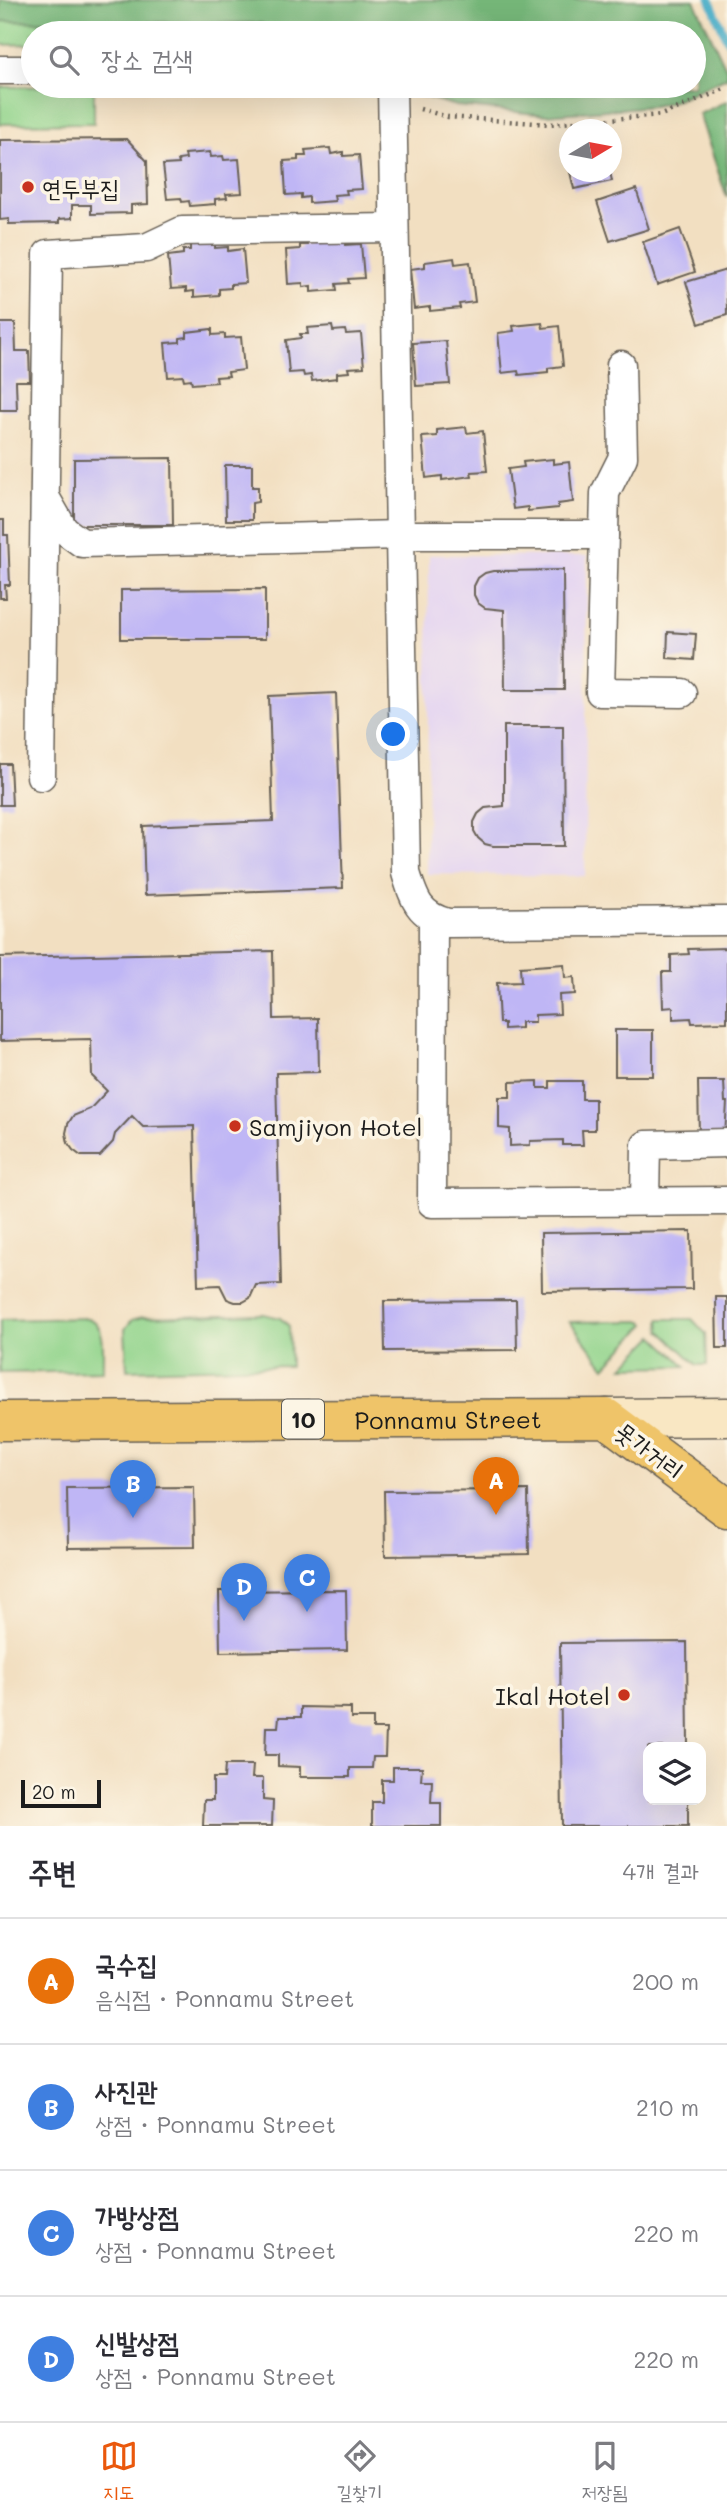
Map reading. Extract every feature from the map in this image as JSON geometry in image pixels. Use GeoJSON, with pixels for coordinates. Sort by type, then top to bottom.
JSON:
{"type":"FeatureCollection","features":[{"type":"Feature","properties":{"kind":"main road","name":"Ponnamu Street"},"geometry":{"type":"LineString","coordinates":[[0,1421],[727,1417]]}},
{"type":"Feature","properties":{"kind":"main road","name":"못가거리"},"geometry":{"type":"LineString","coordinates":[[606,1418],[727,1508]]}},
{"type":"Feature","properties":{"kind":"street"},"geometry":{"type":"LineString","coordinates":[[0,70],[21,70]]}},
{"type":"Feature","properties":{"kind":"street"},"geometry":{"type":"LineString","coordinates":[[392,98],[406,873],[413,896],[433,919],[448,923],[727,921]]}},
{"type":"Feature","properties":{"kind":"street"},"geometry":{"type":"LineString","coordinates":[[41,776],[48,254],[146,248],[182,231],[394,228]]}},
{"type":"Feature","properties":{"kind":"street"},"geometry":{"type":"LineString","coordinates":[[621,365],[623,457],[605,493],[600,692],[682,693]]}},
{"type":"Feature","properties":{"kind":"street"},"geometry":{"type":"LineString","coordinates":[[45,496],[64,530],[82,543],[400,535],[604,534]]}},
{"type":"Feature","properties":{"kind":"street"},"geometry":{"type":"LineString","coordinates":[[433,919],[432,1203],[727,1201]]}},
{"type":"Feature","properties":{"kind":"street"},"geometry":{"type":"LineString","coordinates":[[645,1201],[646,1145],[727,1143]]}},
{"type":"Feature","properties":{"kind":"path"},"geometry":{"type":"LineString","coordinates":[[706,97],[727,88]]}},
{"type":"Feature","properties":{"kind":"path"},"geometry":{"type":"LineString","coordinates":[[402,98],[448,117],[550,124],[661,115],[704,98]]}},
{"type":"Feature","properties":{"kind":"shaded area"},"geometry":{"type":"Polygon","coordinates":[[[429,555],[587,556],[585,876],[427,874],[429,555]]]}},
{"type":"Feature","properties":{"kind":"green space"},"geometry":{"type":"Polygon","coordinates":[[[0,0],[694,0],[704,21],[21,21],[0,21],[0,0]]]}},
{"type":"Feature","properties":{"kind":"green space"},"geometry":{"type":"Polygon","coordinates":[[[0,21],[21,21],[21,44],[0,45],[0,21]]]}},
{"type":"Feature","properties":{"kind":"green space"},"geometry":{"type":"Polygon","coordinates":[[[706,25],[727,70],[727,77],[706,86],[706,25]]]}},
{"type":"Feature","properties":{"kind":"green space"},"geometry":{"type":"Polygon","coordinates":[[[0,87],[21,87],[21,98],[94,98],[94,123],[0,124],[0,87]]]}},
{"type":"Feature","properties":{"kind":"green space"},"geometry":{"type":"Polygon","coordinates":[[[428,98],[680,98],[653,106],[546,115],[456,106],[428,98]]]}},
{"type":"Feature","properties":{"kind":"green space"},"geometry":{"type":"Polygon","coordinates":[[[727,101],[727,198],[699,114],[727,101]]]}},
{"type":"Feature","properties":{"kind":"green space"},"geometry":{"type":"Polygon","coordinates":[[[263,1314],[280,1318],[289,1326],[290,1366],[127,1370],[125,1329],[132,1320],[143,1317],[263,1314]]]}},
{"type":"Feature","properties":{"kind":"green space"},"geometry":{"type":"Polygon","coordinates":[[[88,1318],[99,1327],[101,1333],[103,1371],[0,1373],[0,1320],[88,1318]]]}},
{"type":"Feature","properties":{"kind":"green space"},"geometry":{"type":"Polygon","coordinates":[[[660,1319],[692,1319],[706,1334],[707,1365],[697,1365],[661,1331],[660,1319]]]}},
{"type":"Feature","properties":{"kind":"green space"},"geometry":{"type":"Polygon","coordinates":[[[643,1321],[646,1324],[605,1367],[570,1322],[643,1321]]]}},
{"type":"Feature","properties":{"kind":"green space"},"geometry":{"type":"Polygon","coordinates":[[[654,1336],[686,1366],[623,1367],[654,1336]]]}},
{"type":"Feature","properties":{"kind":"building"},"geometry":{"type":"Polygon","coordinates":[[[127,139],[147,161],[148,204],[131,205],[131,213],[91,214],[91,205],[72,205],[72,218],[59,219],[59,223],[9,224],[9,219],[0,220],[0,140],[127,139]]]}},
{"type":"Feature","properties":{"kind":"building"},"geometry":{"type":"Polygon","coordinates":[[[330,148],[331,154],[343,152],[343,156],[359,155],[362,189],[346,190],[347,194],[334,195],[335,201],[309,203],[309,197],[301,198],[301,194],[286,195],[284,161],[298,160],[298,156],[306,156],[305,150],[330,148]]]}},
{"type":"Feature","properties":{"kind":"building"},"geometry":{"type":"Polygon","coordinates":[[[210,152],[211,157],[239,159],[242,193],[226,194],[227,198],[215,199],[215,204],[190,206],[189,201],[182,202],[181,198],[167,199],[163,165],[179,164],[178,160],[186,159],[185,154],[210,152]]]}},
{"type":"Feature","properties":{"kind":"building"},"geometry":{"type":"Polygon","coordinates":[[[572,182],[607,182],[574,189],[572,182]]]}},
{"type":"Feature","properties":{"kind":"building"},"geometry":{"type":"Polygon","coordinates":[[[636,189],[649,229],[610,241],[597,202],[636,189]]]}},
{"type":"Feature","properties":{"kind":"building"},"geometry":{"type":"Polygon","coordinates":[[[680,229],[695,272],[657,285],[643,242],[680,229]]]}},
{"type":"Feature","properties":{"kind":"building"},"geometry":{"type":"Polygon","coordinates":[[[307,239],[345,241],[345,245],[361,244],[364,278],[348,279],[349,283],[336,284],[337,290],[311,292],[311,286],[303,287],[303,283],[288,284],[286,250],[300,249],[300,245],[308,245],[307,239]]]}},
{"type":"Feature","properties":{"kind":"building"},"geometry":{"type":"Polygon","coordinates":[[[215,242],[215,248],[228,247],[228,251],[243,249],[246,283],[231,284],[231,288],[219,289],[219,295],[194,297],[194,291],[186,292],[186,288],[171,289],[168,256],[183,254],[183,250],[190,250],[190,244],[215,242]]]}},
{"type":"Feature","properties":{"kind":"building"},"geometry":{"type":"Polygon","coordinates":[[[454,258],[455,264],[470,262],[475,302],[459,304],[460,308],[430,311],[430,307],[414,309],[410,269],[425,267],[425,262],[454,258]]]}},
{"type":"Feature","properties":{"kind":"building"},"geometry":{"type":"Polygon","coordinates":[[[726,270],[727,315],[699,324],[686,282],[726,270]]]}},
{"type":"Feature","properties":{"kind":"building"},"geometry":{"type":"Polygon","coordinates":[[[0,323],[15,323],[16,351],[29,351],[30,381],[16,381],[17,410],[0,410],[0,323]]]}},
{"type":"Feature","properties":{"kind":"building"},"geometry":{"type":"Polygon","coordinates":[[[542,323],[543,328],[559,326],[563,366],[548,368],[548,372],[519,375],[518,371],[502,373],[498,333],[514,331],[513,326],[542,323]]]}},
{"type":"Feature","properties":{"kind":"building"},"geometry":{"type":"Polygon","coordinates":[[[332,326],[333,331],[361,333],[364,367],[348,368],[349,372],[337,373],[337,378],[312,381],[311,375],[304,376],[303,372],[289,373],[286,340],[301,338],[300,334],[308,334],[307,328],[332,326]]]}},
{"type":"Feature","properties":{"kind":"building"},"geometry":{"type":"Polygon","coordinates":[[[212,329],[212,335],[241,337],[244,370],[228,372],[229,376],[216,377],[217,382],[192,384],[191,379],[184,380],[183,376],[168,377],[165,343],[180,342],[180,338],[187,337],[187,332],[212,329]]]}},
{"type":"Feature","properties":{"kind":"building"},"geometry":{"type":"Polygon","coordinates":[[[446,341],[450,384],[416,386],[413,343],[446,341]]]}},
{"type":"Feature","properties":{"kind":"building"},"geometry":{"type":"Polygon","coordinates":[[[466,427],[467,433],[483,431],[487,471],[471,472],[472,476],[442,480],[442,476],[426,478],[422,437],[437,436],[437,430],[466,427]]]}},
{"type":"Feature","properties":{"kind":"building"},"geometry":{"type":"Polygon","coordinates":[[[172,458],[173,525],[74,525],[74,459],[172,458]]]}},
{"type":"Feature","properties":{"kind":"building"},"geometry":{"type":"Polygon","coordinates":[[[553,459],[553,464],[569,462],[573,502],[558,504],[558,508],[528,511],[528,507],[513,509],[508,469],[524,467],[523,462],[553,459]]]}},
{"type":"Feature","properties":{"kind":"building"},"geometry":{"type":"Polygon","coordinates":[[[225,465],[252,465],[252,487],[258,487],[258,502],[252,503],[252,520],[226,520],[225,465]]]}},
{"type":"Feature","properties":{"kind":"building"},"geometry":{"type":"Polygon","coordinates":[[[0,520],[4,520],[4,535],[8,535],[10,585],[5,585],[6,598],[0,598],[0,520]]]}},
{"type":"Feature","properties":{"kind":"building"},"geometry":{"type":"Polygon","coordinates":[[[563,570],[564,690],[505,690],[504,610],[485,608],[478,603],[474,586],[478,578],[493,571],[563,570]]]}},
{"type":"Feature","properties":{"kind":"building"},"geometry":{"type":"Polygon","coordinates":[[[265,589],[265,639],[121,639],[121,590],[265,589]]]}},
{"type":"Feature","properties":{"kind":"building"},"geometry":{"type":"Polygon","coordinates":[[[668,632],[696,634],[694,660],[667,658],[668,632]]]}},
{"type":"Feature","properties":{"kind":"building"},"geometry":{"type":"Polygon","coordinates":[[[336,693],[343,888],[145,895],[143,826],[273,821],[269,696],[336,693]]]}},
{"type":"Feature","properties":{"kind":"building"},"geometry":{"type":"Polygon","coordinates":[[[504,726],[563,726],[564,846],[493,846],[485,844],[474,831],[474,822],[485,808],[504,806],[504,726]]]}},
{"type":"Feature","properties":{"kind":"building"},"geometry":{"type":"Polygon","coordinates":[[[0,764],[10,764],[12,805],[0,805],[0,764]]]}},
{"type":"Feature","properties":{"kind":"building"},"geometry":{"type":"Polygon","coordinates":[[[727,948],[727,1022],[692,1023],[691,1018],[673,1019],[673,1007],[663,1008],[662,972],[671,972],[671,955],[689,954],[688,949],[727,948]]]}},
{"type":"Feature","properties":{"kind":"building","name":"Samjiyon Hotel"},"geometry":{"type":"Polygon","coordinates":[[[273,951],[274,1019],[318,1018],[319,1072],[276,1073],[281,1284],[256,1285],[250,1298],[235,1302],[227,1299],[220,1285],[198,1286],[194,1126],[143,1127],[132,1116],[100,1156],[81,1156],[73,1150],[66,1133],[68,1124],[73,1116],[90,1109],[107,1091],[92,1076],[91,1039],[0,1041],[0,957],[273,951]]]}},
{"type":"Feature","properties":{"kind":"building"},"geometry":{"type":"Polygon","coordinates":[[[564,964],[565,978],[574,977],[575,994],[559,995],[560,1014],[535,1015],[535,1022],[521,1022],[521,1028],[504,1029],[504,1023],[499,1023],[497,983],[521,982],[520,967],[564,964]]]}},
{"type":"Feature","properties":{"kind":"building"},"geometry":{"type":"Polygon","coordinates":[[[615,1030],[653,1030],[653,1076],[615,1076],[615,1030]]]}},
{"type":"Feature","properties":{"kind":"building"},"geometry":{"type":"Polygon","coordinates":[[[538,1081],[538,1088],[550,1088],[550,1081],[582,1081],[582,1099],[595,1099],[595,1130],[582,1130],[583,1145],[563,1145],[563,1140],[530,1141],[530,1145],[510,1146],[510,1129],[499,1128],[499,1097],[510,1097],[510,1082],[538,1081]]]}},
{"type":"Feature","properties":{"kind":"building"},"geometry":{"type":"Polygon","coordinates":[[[698,1081],[724,1081],[727,1102],[725,1136],[699,1136],[698,1081]]]}},
{"type":"Feature","properties":{"kind":"building"},"geometry":{"type":"Polygon","coordinates":[[[691,1231],[692,1289],[542,1291],[541,1233],[691,1231]]]}},
{"type":"Feature","properties":{"kind":"building"},"geometry":{"type":"Polygon","coordinates":[[[716,1297],[727,1297],[727,1348],[717,1348],[716,1297]]]}},
{"type":"Feature","properties":{"kind":"building"},"geometry":{"type":"Polygon","coordinates":[[[516,1300],[517,1350],[385,1351],[384,1301],[516,1300]]]}},
{"type":"Feature","properties":{"kind":"building"},"geometry":{"type":"Polygon","coordinates":[[[194,1487],[195,1547],[68,1548],[67,1488],[194,1487]]]}},
{"type":"Feature","properties":{"kind":"building"},"geometry":{"type":"Polygon","coordinates":[[[528,1490],[529,1554],[385,1556],[384,1491],[528,1490]]]}},
{"type":"Feature","properties":{"kind":"building"},"geometry":{"type":"Polygon","coordinates":[[[346,1590],[347,1650],[220,1652],[219,1591],[346,1590]]]}},
{"type":"Feature","properties":{"kind":"building","name":"Ikal Hotel"},"geometry":{"type":"Polygon","coordinates":[[[687,1642],[688,1742],[643,1742],[643,1805],[688,1805],[688,1826],[562,1826],[560,1643],[687,1642]]]}},
{"type":"Feature","properties":{"kind":"building"},"geometry":{"type":"Polygon","coordinates":[[[301,1707],[351,1708],[351,1718],[373,1718],[373,1729],[386,1729],[385,1757],[373,1757],[372,1768],[350,1768],[350,1777],[300,1777],[300,1767],[278,1766],[278,1755],[265,1755],[266,1727],[278,1727],[279,1717],[301,1717],[301,1707]]]}},
{"type":"Feature","properties":{"kind":"building"},"geometry":{"type":"Polygon","coordinates":[[[225,1765],[253,1765],[252,1778],[263,1778],[263,1800],[273,1801],[272,1826],[203,1826],[204,1800],[213,1800],[213,1778],[224,1778],[225,1765]]]}},
{"type":"Feature","properties":{"kind":"building"},"geometry":{"type":"Polygon","coordinates":[[[393,1767],[422,1767],[421,1780],[432,1780],[431,1803],[441,1803],[441,1826],[372,1826],[372,1802],[382,1802],[382,1780],[393,1780],[393,1767]]]}},
{"type":"Feature","properties":{"kind":"waterway"},"geometry":{"type":"LineString","coordinates":[[710,0],[727,40]]}},
{"type":"Feature","properties":{"kind":"place","name":"연두부집"},"geometry":{"type":"Point","coordinates":[28,187]}},
{"type":"Feature","properties":{"kind":"place","name":"Samjiyon Hotel"},"geometry":{"type":"Point","coordinates":[235,1126]}},
{"type":"Feature","properties":{"kind":"place","name":"국수집"},"geometry":{"type":"Point","coordinates":[496,1515]}},
{"type":"Feature","properties":{"kind":"place","name":"사진관"},"geometry":{"type":"Point","coordinates":[133,1518]}},
{"type":"Feature","properties":{"kind":"place","name":"가방상점"},"geometry":{"type":"Point","coordinates":[307,1612]}},
{"type":"Feature","properties":{"kind":"place","name":"신발상점"},"geometry":{"type":"Point","coordinates":[244,1621]}},
{"type":"Feature","properties":{"kind":"place","name":"Ikal Hotel"},"geometry":{"type":"Point","coordinates":[624,1695]}}]}
